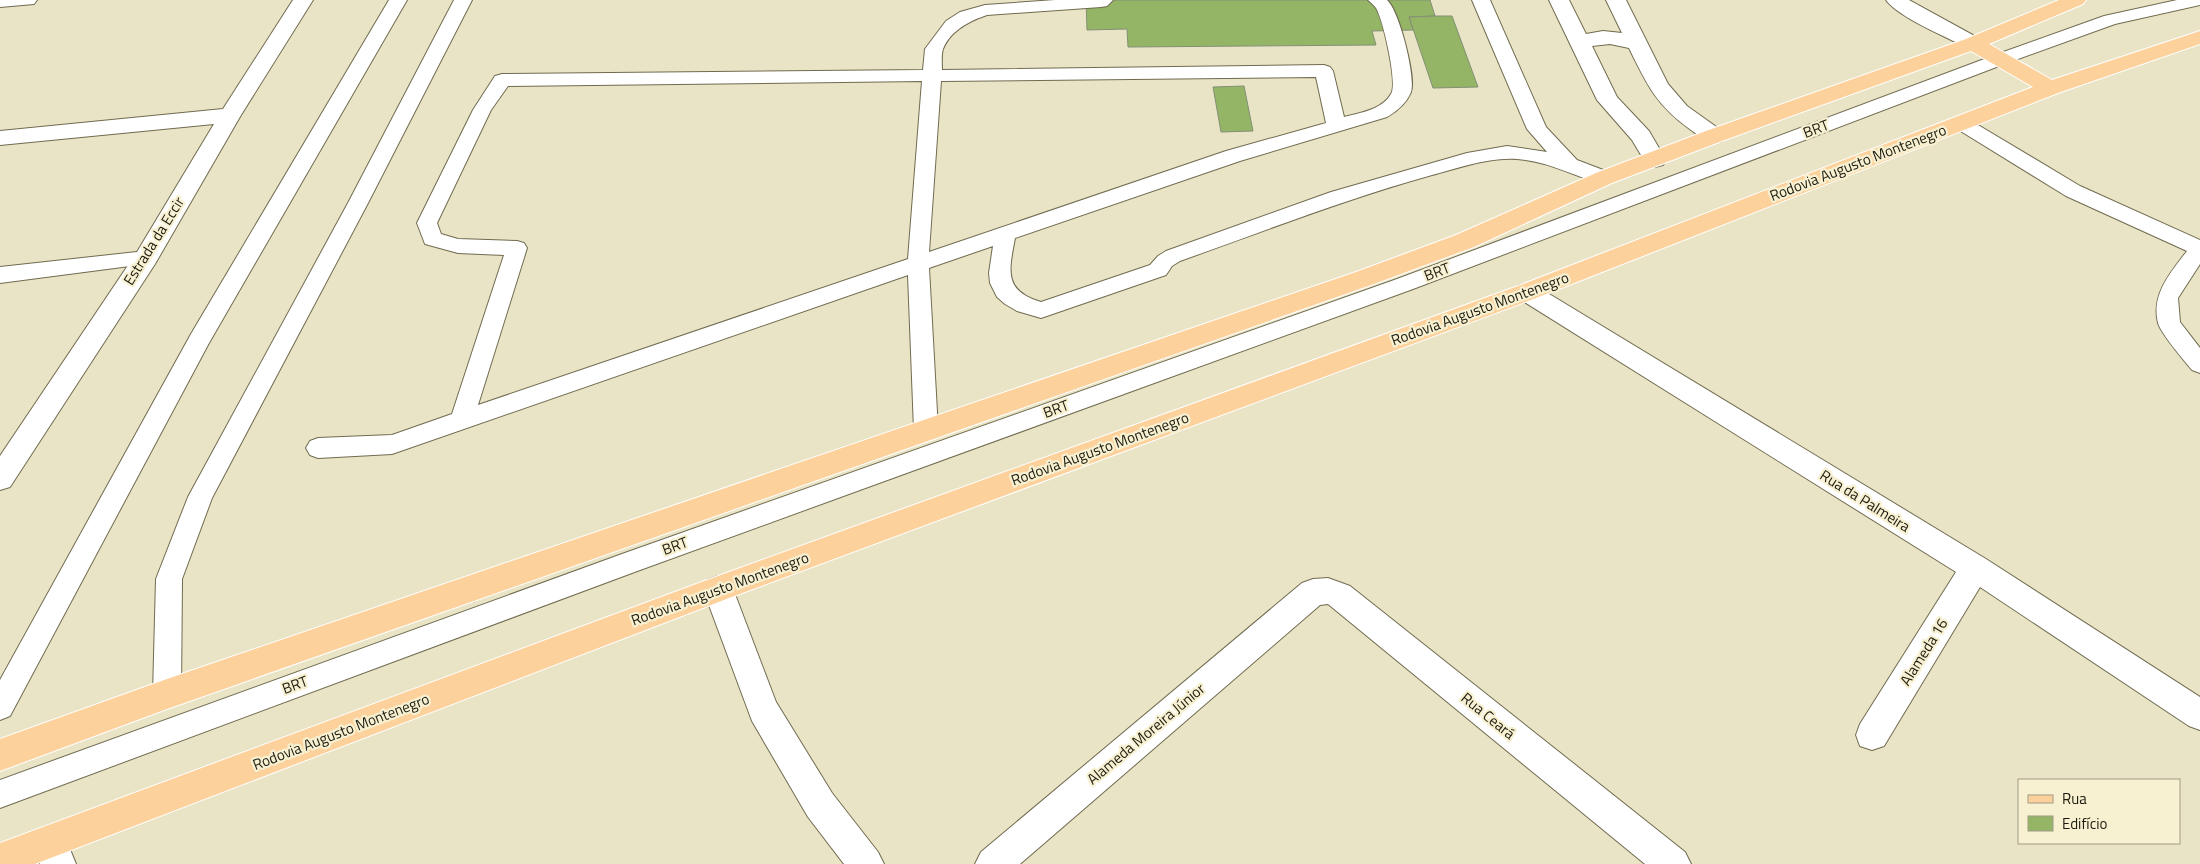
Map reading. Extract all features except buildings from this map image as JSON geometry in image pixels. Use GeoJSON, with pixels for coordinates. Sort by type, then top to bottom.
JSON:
{"type":"FeatureCollection","features":[{"type":"Feature","properties":{"kind":"main road"},"geometry":{"type":"LineString","coordinates":[[0,755],[167,694],[1401,264],[1465,240],[1604,178],[1714,136],[1973,43],[2076,0]]}},
{"type":"Feature","properties":{"kind":"main road","name":"Rodovia Augusto Montenegro"},"geometry":{"type":"LineString","coordinates":[[0,860],[54,853],[718,588],[1527,292],[2050,88],[2200,37]]}},
{"type":"Feature","properties":{"kind":"main road"},"geometry":{"type":"LineString","coordinates":[[1973,43],[2050,88]]}},
{"type":"Feature","properties":{"kind":"street"},"geometry":{"type":"LineString","coordinates":[[0,1],[27,0]]}},
{"type":"Feature","properties":{"kind":"street","name":"Estrada da Eccir"},"geometry":{"type":"LineString","coordinates":[[0,479],[146,258],[230,115],[303,0]]}},
{"type":"Feature","properties":{"kind":"street"},"geometry":{"type":"LineString","coordinates":[[1616,0],[1658,86],[1679,111],[1714,136]]}},
{"type":"Feature","properties":{"kind":"street"},"geometry":{"type":"LineString","coordinates":[[1896,0],[1916,14],[1973,43]]}},
{"type":"Feature","properties":{"kind":"street"},"geometry":{"type":"LineString","coordinates":[[1562,5],[1608,100],[1641,136],[1654,160]]}},
{"type":"Feature","properties":{"kind":"street"},"geometry":{"type":"LineString","coordinates":[[1580,42],[1600,37],[1622,37],[1639,45]]}},
{"type":"Feature","properties":{"kind":"street"},"geometry":{"type":"LineString","coordinates":[[0,138],[230,115]]}},
{"type":"Feature","properties":{"kind":"street","name":"Rua da Palmeira"},"geometry":{"type":"LineString","coordinates":[[1527,292],[1975,568],[2200,715]]}},
{"type":"Feature","properties":{"kind":"street","name":"Alameda 16"},"geometry":{"type":"LineString","coordinates":[[1872,735],[1975,568]]}},
{"type":"Feature","properties":{"kind":"street"},"geometry":{"type":"LineString","coordinates":[[718,588],[763,710],[820,806],[866,864]]}},
{"type":"Feature","properties":{"kind":"street","name":"Rua Ceará"},"geometry":{"type":"LineString","coordinates":[[1299,604],[1313,592],[1328,590],[1339,596],[1673,864]]}},
{"type":"Feature","properties":{"kind":"street","name":"Alameda Moreira Júnior"},"geometry":{"type":"LineString","coordinates":[[993,864],[1299,604]]}},
{"type":"Feature","properties":{"kind":"lane"},"geometry":{"type":"LineString","coordinates":[[0,707],[199,340],[398,0]]}},
{"type":"Feature","properties":{"kind":"lane"},"geometry":{"type":"LineString","coordinates":[[167,694],[169,580],[200,497],[358,203],[463,0]]}},
{"type":"Feature","properties":{"kind":"lane"},"geometry":{"type":"LineString","coordinates":[[926,430],[918,263],[928,152],[934,49],[952,25],[966,16],[985,10],[1101,2],[1104,0]]}},
{"type":"Feature","properties":{"kind":"lane"},"geometry":{"type":"LineString","coordinates":[[318,448],[392,444],[918,263],[1266,146],[1380,113],[1399,98],[1403,87],[1404,74],[1385,7],[1377,0]]}},
{"type":"Feature","properties":{"kind":"lane"},"geometry":{"type":"LineString","coordinates":[[1481,0],[1538,129],[1570,165]]}},
{"type":"Feature","properties":{"kind":"lane","name":"BRT"},"geometry":{"type":"LineString","coordinates":[[2110,20],[2149,0]]}},
{"type":"Feature","properties":{"kind":"lane","name":"BRT"},"geometry":{"type":"LineString","coordinates":[[0,794],[631,562],[1405,284],[2001,59],[2110,20],[2200,0]]}},
{"type":"Feature","properties":{"kind":"lane"},"geometry":{"type":"LineString","coordinates":[[462,420],[517,248],[458,246],[432,239],[428,223],[482,110],[502,80],[1324,71],[1336,125]]}},
{"type":"Feature","properties":{"kind":"lane"},"geometry":{"type":"LineString","coordinates":[[1961,123],[2073,191],[2200,249],[2167,298],[2169,324],[2200,364]]}},
{"type":"Feature","properties":{"kind":"lane"},"geometry":{"type":"LineString","coordinates":[[1006,234],[998,266],[999,281],[1007,294],[1021,304],[1041,310],[1158,270],[1165,261],[1173,256],[1402,176],[1479,157],[1516,153],[1570,165],[1604,178]]}},
{"type":"Feature","properties":{"kind":"lane"},"geometry":{"type":"LineString","coordinates":[[0,275],[146,258]]}}]}
